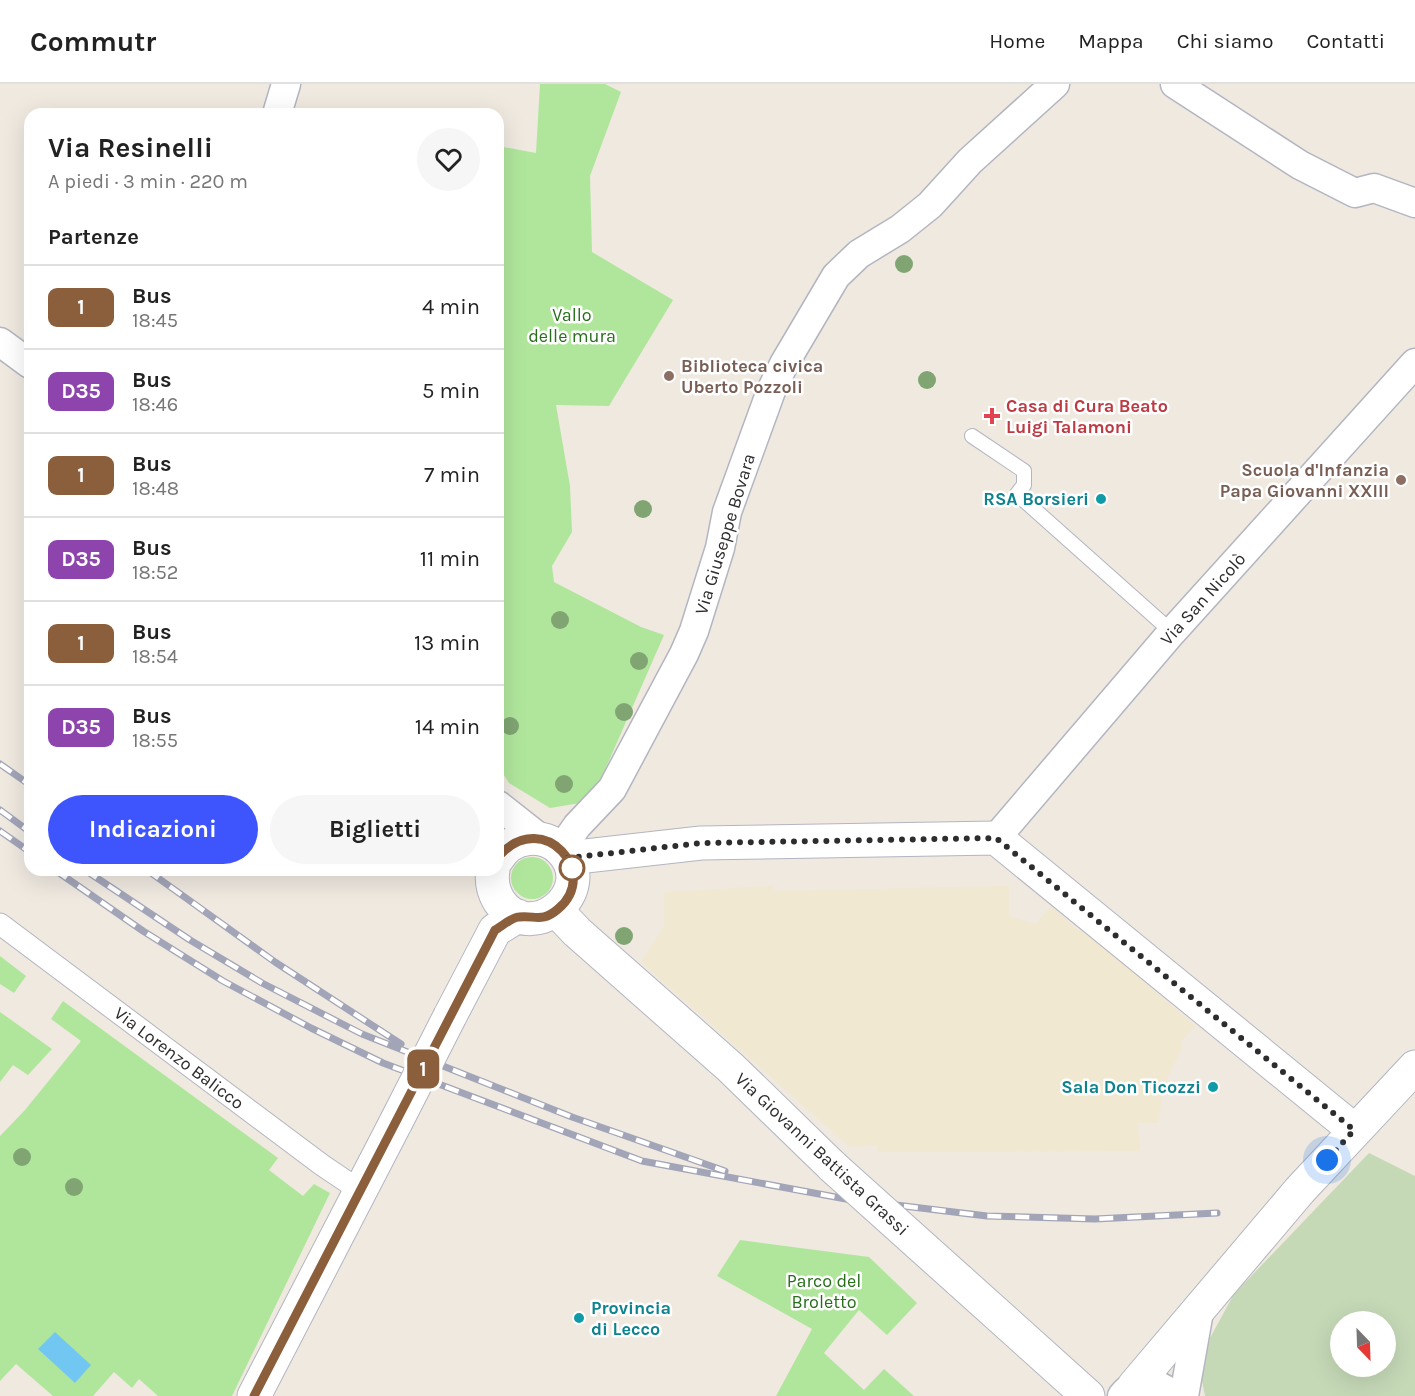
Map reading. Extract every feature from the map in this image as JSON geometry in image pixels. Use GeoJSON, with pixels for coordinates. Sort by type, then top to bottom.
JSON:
{"type":"FeatureCollection","features":[{"type":"Feature","properties":{"kind":"street"},"geometry":{"type":"LineString","coordinates":[[279,108],[286,84]]}},
{"type":"Feature","properties":{"kind":"street","name":"Via Giuseppe Bovara"},"geometry":{"type":"LineString","coordinates":[[556,849],[612,789],[684,654],[694,631],[720,548],[728,512],[771,390],[836,276],[859,254],[900,229],[930,205],[970,161],[1055,84]]}},
{"type":"Feature","properties":{"kind":"street"},"geometry":{"type":"LineString","coordinates":[[1175,84],[1300,165],[1355,193],[1374,188],[1415,203]]}},
{"type":"Feature","properties":{"kind":"street"},"geometry":{"type":"LineString","coordinates":[[0,342],[24,360]]}},
{"type":"Feature","properties":{"kind":"street","name":"Via San Nicolò"},"geometry":{"type":"LineString","coordinates":[[996,838],[1172,632],[1415,363]]}},
{"type":"Feature","properties":{"kind":"street"},"geometry":{"type":"LineString","coordinates":[[493,876],[492,884],[501,904],[518,916],[538,918],[557,910],[565,902],[573,881],[556,849],[504,810]]}},
{"type":"Feature","properties":{"kind":"street"},"geometry":{"type":"LineString","coordinates":[[504,851],[518,840],[556,849],[701,843],[996,838],[1354,1130]]}},
{"type":"Feature","properties":{"kind":"street","name":"Via Giovanni Battista Grassi"},"geometry":{"type":"LineString","coordinates":[[557,910],[578,933],[730,1067],[833,1167],[1088,1396]]}},
{"type":"Feature","properties":{"kind":"street"},"geometry":{"type":"LineString","coordinates":[[254,1396],[495,930],[518,916]]}},
{"type":"Feature","properties":{"kind":"street","name":"Via Lorenzo Balicco"},"geometry":{"type":"LineString","coordinates":[[0,924],[312,1158],[359,1190]]}},
{"type":"Feature","properties":{"kind":"street"},"geometry":{"type":"LineString","coordinates":[[1128,1391],[1354,1130],[1415,1067]]}},
{"type":"Feature","properties":{"kind":"street"},"geometry":{"type":"LineString","coordinates":[[1184,1396],[1200,1306]]}},
{"type":"Feature","properties":{"kind":"street"},"geometry":{"type":"LineString","coordinates":[[1128,1391],[1156,1384],[1174,1396]]}},
{"type":"Feature","properties":{"kind":"lane"},"geometry":{"type":"LineString","coordinates":[[972,436],[1024,471],[1024,485],[1017,494],[1172,632]]}},
{"type":"Feature","properties":{"kind":"shaded area"},"geometry":{"type":"Polygon","coordinates":[[[774,886],[772,891],[1009,886],[1009,916],[1036,924],[1051,906],[1079,931],[1083,927],[1195,1026],[1180,1043],[1183,1046],[1164,1085],[1158,1123],[1138,1123],[1140,1151],[878,1152],[877,1145],[850,1147],[641,962],[664,926],[664,892],[774,886]]]}},
{"type":"Feature","properties":{"kind":"green space","name":"Vallo delle mura"},"geometry":{"type":"Polygon","coordinates":[[[540,84],[605,84],[621,92],[590,176],[592,252],[673,300],[609,406],[556,405],[570,486],[572,532],[552,566],[554,582],[641,627],[664,635],[601,779],[586,802],[550,808],[509,783],[504,775],[504,147],[536,153],[540,84]]]}},
{"type":"Feature","properties":{"kind":"green space"},"geometry":{"type":"Polygon","coordinates":[[[532,857],[547,863],[553,878],[547,893],[532,899],[517,893],[511,878],[517,863],[532,857]]]}},
{"type":"Feature","properties":{"kind":"green space"},"geometry":{"type":"Polygon","coordinates":[[[0,956],[26,976],[14,993],[0,984],[0,956]]]}},
{"type":"Feature","properties":{"kind":"green space"},"geometry":{"type":"Polygon","coordinates":[[[63,1001],[278,1158],[269,1170],[303,1196],[314,1184],[330,1193],[232,1396],[158,1396],[139,1379],[132,1388],[114,1372],[93,1396],[53,1396],[16,1364],[0,1381],[0,1136],[25,1110],[81,1041],[51,1019],[63,1001]]]}},
{"type":"Feature","properties":{"kind":"green space"},"geometry":{"type":"Polygon","coordinates":[[[0,1012],[52,1049],[28,1075],[13,1065],[0,1082],[0,1012]]]}},
{"type":"Feature","properties":{"kind":"green space"},"geometry":{"type":"Polygon","coordinates":[[[1369,1153],[1415,1176],[1415,1396],[1205,1396],[1202,1381],[1210,1338],[1234,1294],[1369,1153]]]}},
{"type":"Feature","properties":{"kind":"green space","name":"Parco del Broletto"},"geometry":{"type":"Polygon","coordinates":[[[740,1240],[869,1257],[917,1303],[887,1335],[859,1310],[824,1353],[864,1390],[884,1369],[914,1396],[776,1396],[812,1329],[717,1276],[740,1240]]]}},
{"type":"Feature","properties":{"kind":"water"},"geometry":{"type":"Polygon","coordinates":[[[55,1332],[91,1365],[75,1383],[38,1349],[55,1332]]]}},
{"type":"Feature","properties":{"kind":"railway"},"geometry":{"type":"LineString","coordinates":[[0,764],[24,781]]}},
{"type":"Feature","properties":{"kind":"railway"},"geometry":{"type":"LineString","coordinates":[[0,810],[24,828]]}},
{"type":"Feature","properties":{"kind":"railway"},"geometry":{"type":"LineString","coordinates":[[0,831],[24,848]]}},
{"type":"Feature","properties":{"kind":"railway"},"geometry":{"type":"LineString","coordinates":[[64,876],[143,931],[223,981],[311,1028],[383,1063],[642,1161],[846,1199],[987,1216],[1095,1219],[1217,1213]]}},
{"type":"Feature","properties":{"kind":"railway"},"geometry":{"type":"LineString","coordinates":[[94,876],[190,940],[262,983],[362,1034],[572,1117],[725,1171]]}},
{"type":"Feature","properties":{"kind":"railway"},"geometry":{"type":"LineString","coordinates":[[155,876],[275,962],[401,1044]]}},
{"type":"Feature","properties":{"kind":"bus line","name":"1"},"geometry":{"type":"LineString","coordinates":[[254,1396],[495,930],[518,916],[528,919],[548,915],[565,902],[570,892],[573,881],[568,858],[551,842],[541,838],[518,840],[504,851]]}},
{"type":"Feature","properties":{"kind":"place","name":"Biblioteca civica Uberto Pozzoli"},"geometry":{"type":"Point","coordinates":[669,376]}},
{"type":"Feature","properties":{"kind":"place","name":"Casa di Cura Beato Luigi Talamoni"},"geometry":{"type":"Point","coordinates":[992,416]}},
{"type":"Feature","properties":{"kind":"place","name":"Scuola d'Infanzia Papa Giovanni XXIII"},"geometry":{"type":"Point","coordinates":[1401,480]}},
{"type":"Feature","properties":{"kind":"place","name":"RSA Borsieri"},"geometry":{"type":"Point","coordinates":[1101,499]}},
{"type":"Feature","properties":{"kind":"place","name":"Sala Don Ticozzi"},"geometry":{"type":"Point","coordinates":[1213,1087]}},
{"type":"Feature","properties":{"kind":"place","name":"Provincia di Lecco"},"geometry":{"type":"Point","coordinates":[579,1318]}},
{"type":"Feature","properties":{"kind":"route"},"geometry":{"type":"LineString","coordinates":[[572,868],[568,858],[701,843],[996,838],[1354,1130],[1327,1160]]}}]}
